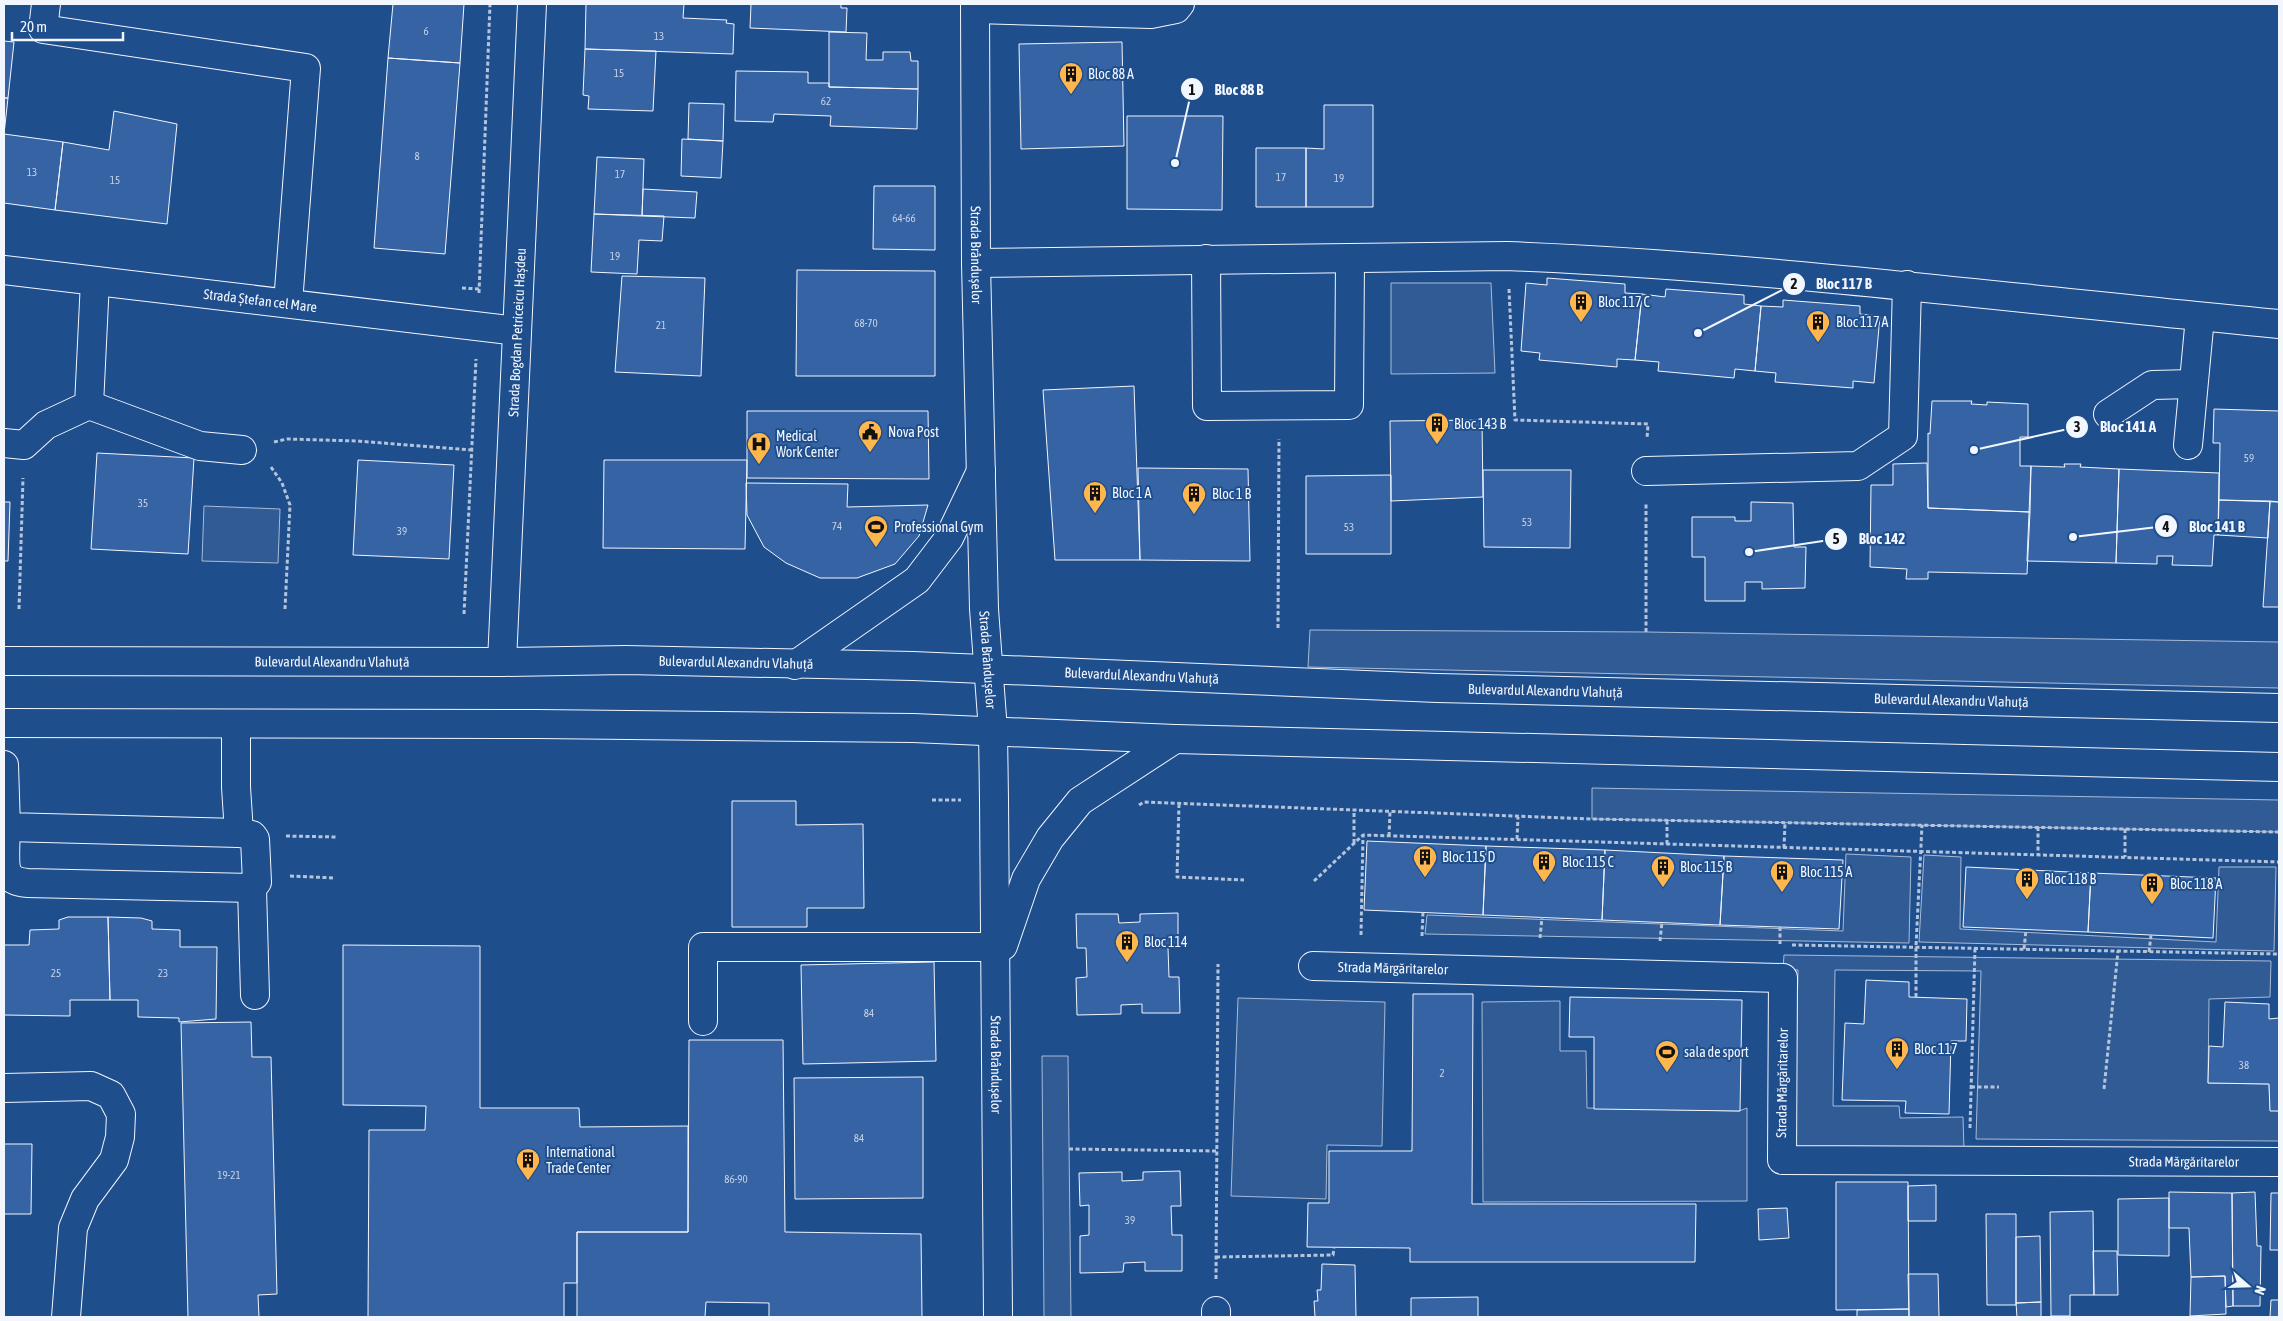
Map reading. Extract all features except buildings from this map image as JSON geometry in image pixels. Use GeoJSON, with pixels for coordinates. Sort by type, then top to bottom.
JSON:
{"type":"FeatureCollection","features":[{"type":"Feature","properties":{"kind":"main road"},"geometry":{"type":"LineString","coordinates":[[46,4],[43,29],[306,68],[288,303]]}},
{"type":"Feature","properties":{"kind":"main road","name":"Strada Bogdan Petriceicu Hașdeu"},"geometry":{"type":"LineString","coordinates":[[502,662],[532,4]]}},
{"type":"Feature","properties":{"kind":"main road"},"geometry":{"type":"LineString","coordinates":[[975,6],[1151,14],[1176,9],[1180,4]]}},
{"type":"Feature","properties":{"kind":"main road","name":"Strada Brândușelor"},"geometry":{"type":"LineString","coordinates":[[975,6],[976,263],[981,471],[988,670],[993,731],[998,1317]]}},
{"type":"Feature","properties":{"kind":"main road"},"geometry":{"type":"LineString","coordinates":[[976,263],[1507,256],[1580,259],[1906,285],[2279,324]]}},
{"type":"Feature","properties":{"kind":"main road"},"geometry":{"type":"LineString","coordinates":[[1206,259],[1207,406],[1279,406],[1349,405],[1350,258]]}},
{"type":"Feature","properties":{"kind":"main road","name":"Strada Ștefan cel Mare"},"geometry":{"type":"LineString","coordinates":[[4,270],[517,331]]}},
{"type":"Feature","properties":{"kind":"main road"},"geometry":{"type":"LineString","coordinates":[[89,405],[95,281]]}},
{"type":"Feature","properties":{"kind":"main road"},"geometry":{"type":"LineString","coordinates":[[1646,472],[1858,466],[1903,436],[1906,285]]}},
{"type":"Feature","properties":{"kind":"main road"},"geometry":{"type":"LineString","coordinates":[[2188,445],[2192,384],[2200,316]]}},
{"type":"Feature","properties":{"kind":"main road"},"geometry":{"type":"LineString","coordinates":[[2108,414],[2152,385],[2192,384]]}},
{"type":"Feature","properties":{"kind":"main road"},"geometry":{"type":"LineString","coordinates":[[14,444],[46,425],[89,405],[200,446],[242,450]]}},
{"type":"Feature","properties":{"kind":"main road"},"geometry":{"type":"LineString","coordinates":[[795,665],[917,580],[950,538],[981,471]]}},
{"type":"Feature","properties":{"kind":"main road","name":"Bulevardul Alexandru Vlahuță"},"geometry":{"type":"LineString","coordinates":[[4,660],[502,662],[626,660],[913,666],[1437,688],[2279,708]]}},
{"type":"Feature","properties":{"kind":"main road"},"geometry":{"type":"LineString","coordinates":[[4,723],[538,724],[886,728],[1175,739],[2279,767]]}},
{"type":"Feature","properties":{"kind":"main road"},"geometry":{"type":"LineString","coordinates":[[236,724],[236,787],[246,834]]}},
{"type":"Feature","properties":{"kind":"main road"},"geometry":{"type":"LineString","coordinates":[[703,1021],[703,947],[995,959],[1026,879],[1050,838],[1080,801],[1175,739]]}},
{"type":"Feature","properties":{"kind":"main road"},"geometry":{"type":"LineString","coordinates":[[4,765],[7,870],[9,877],[16,881],[27,883],[254,881]]}},
{"type":"Feature","properties":{"kind":"main road"},"geometry":{"type":"LineString","coordinates":[[6,827],[246,834],[255,840],[255,995]]}},
{"type":"Feature","properties":{"kind":"main road","name":"Strada Mărgăritarelor"},"geometry":{"type":"LineString","coordinates":[[1313,966],[1783,978],[1782,1160],[2279,1162]]}},
{"type":"Feature","properties":{"kind":"main road"},"geometry":{"type":"LineString","coordinates":[[4,1088],[91,1086],[111,1096],[121,1114],[120,1136],[114,1160],[85,1199],[73,1228],[66,1317]]}},
{"type":"Feature","properties":{"kind":"path"},"geometry":{"type":"LineString","coordinates":[[1507,256],[1515,420],[1648,424],[1646,472],[1646,632]]}},
{"type":"Feature","properties":{"kind":"path"},"geometry":{"type":"LineString","coordinates":[[1278,628],[1279,406]]}},
{"type":"Feature","properties":{"kind":"path"},"geometry":{"type":"LineString","coordinates":[[242,450],[287,439],[357,441],[472,450]]}},
{"type":"Feature","properties":{"kind":"path"},"geometry":{"type":"LineString","coordinates":[[14,444],[19,609]]}},
{"type":"Feature","properties":{"kind":"path"},"geometry":{"type":"LineString","coordinates":[[242,450],[271,467],[282,483],[290,505],[285,609]]}},
{"type":"Feature","properties":{"kind":"path"},"geometry":{"type":"LineString","coordinates":[[1136,807],[1144,802],[1354,811],[1667,820],[2279,832]]}},
{"type":"Feature","properties":{"kind":"path"},"geometry":{"type":"LineString","coordinates":[[1179,804],[1177,877],[1244,880]]}},
{"type":"Feature","properties":{"kind":"path"},"geometry":{"type":"LineString","coordinates":[[1354,811],[1354,844]]}},
{"type":"Feature","properties":{"kind":"path"},"geometry":{"type":"LineString","coordinates":[[1389,836],[1390,812]]}},
{"type":"Feature","properties":{"kind":"path"},"geometry":{"type":"LineString","coordinates":[[1517,839],[1518,816]]}},
{"type":"Feature","properties":{"kind":"path"},"geometry":{"type":"LineString","coordinates":[[1667,820],[1667,844]]}},
{"type":"Feature","properties":{"kind":"path"},"geometry":{"type":"LineString","coordinates":[[1784,823],[1784,848]]}},
{"type":"Feature","properties":{"kind":"path"},"geometry":{"type":"LineString","coordinates":[[1916,997],[1916,946],[1922,825]]}},
{"type":"Feature","properties":{"kind":"path"},"geometry":{"type":"LineString","coordinates":[[2038,827],[2038,855]]}},
{"type":"Feature","properties":{"kind":"path"},"geometry":{"type":"LineString","coordinates":[[2125,829],[2125,857]]}},
{"type":"Feature","properties":{"kind":"path"},"geometry":{"type":"LineString","coordinates":[[246,834],[336,837]]}},
{"type":"Feature","properties":{"kind":"path"},"geometry":{"type":"LineString","coordinates":[[1363,835],[1361,935],[1369,935]]}},
{"type":"Feature","properties":{"kind":"path"},"geometry":{"type":"LineString","coordinates":[[1314,882],[1363,835],[2279,862]]}},
{"type":"Feature","properties":{"kind":"path"},"geometry":{"type":"LineString","coordinates":[[254,881],[335,878]]}},
{"type":"Feature","properties":{"kind":"path"},"geometry":{"type":"LineString","coordinates":[[1422,936],[1423,912]]}},
{"type":"Feature","properties":{"kind":"path"},"geometry":{"type":"LineString","coordinates":[[1540,939],[1542,917]]}},
{"type":"Feature","properties":{"kind":"path"},"geometry":{"type":"LineString","coordinates":[[1660,941],[1662,922]]}},
{"type":"Feature","properties":{"kind":"path"},"geometry":{"type":"LineString","coordinates":[[1780,927],[1780,944]]}},
{"type":"Feature","properties":{"kind":"path"},"geometry":{"type":"LineString","coordinates":[[2024,949],[2026,930]]}},
{"type":"Feature","properties":{"kind":"path"},"geometry":{"type":"LineString","coordinates":[[2149,952],[2151,935]]}},
{"type":"Feature","properties":{"kind":"path"},"geometry":{"type":"LineString","coordinates":[[1413,936],[1432,936]]}},
{"type":"Feature","properties":{"kind":"path"},"geometry":{"type":"LineString","coordinates":[[1530,939],[1550,939]]}},
{"type":"Feature","properties":{"kind":"path"},"geometry":{"type":"LineString","coordinates":[[1651,941],[1670,942]]}},
{"type":"Feature","properties":{"kind":"path"},"geometry":{"type":"LineString","coordinates":[[1772,944],[2279,954]]}},
{"type":"Feature","properties":{"kind":"path"},"geometry":{"type":"LineString","coordinates":[[1970,1161],[1975,948]]}},
{"type":"Feature","properties":{"kind":"path"},"geometry":{"type":"LineString","coordinates":[[2104,1088],[2118,951]]}},
{"type":"Feature","properties":{"kind":"path"},"geometry":{"type":"LineString","coordinates":[[1216,1314],[1218,964]]}},
{"type":"Feature","properties":{"kind":"path"},"geometry":{"type":"LineString","coordinates":[[1971,1087],[1999,1087]]}},
{"type":"Feature","properties":{"kind":"path"},"geometry":{"type":"LineString","coordinates":[[1069,1149],[1217,1151]]}},
{"type":"Feature","properties":{"kind":"path"},"geometry":{"type":"LineString","coordinates":[[1216,1257],[1333,1255],[1334,1248]]}},
{"type":"Feature","properties":{"kind":"shaded area"},"geometry":{"type":"Polygon","coordinates":[[[1391,283],[1491,283],[1495,373],[1391,374],[1391,283]]]}},
{"type":"Feature","properties":{"kind":"shaded area"},"geometry":{"type":"Polygon","coordinates":[[[204,506],[280,509],[278,563],[202,561],[204,506]]]}},
{"type":"Feature","properties":{"kind":"shaded area"},"geometry":{"type":"Polygon","coordinates":[[[1310,630],[1646,632],[2279,642],[2279,688],[1308,667],[1310,630]]]}},
{"type":"Feature","properties":{"kind":"shaded area"},"geometry":{"type":"Polygon","coordinates":[[[1592,788],[2279,800],[2279,832],[1592,819],[1592,788]]]}},
{"type":"Feature","properties":{"kind":"shaded area"},"geometry":{"type":"Polygon","coordinates":[[[1846,854],[1911,857],[1909,943],[1425,934],[1427,915],[1843,931],[1846,854]]]}},
{"type":"Feature","properties":{"kind":"shaded area"},"geometry":{"type":"Polygon","coordinates":[[[1924,855],[1961,857],[1960,929],[2216,942],[2219,867],[2276,867],[2274,951],[1919,942],[1924,855]]]}},
{"type":"Feature","properties":{"kind":"shaded area"},"geometry":{"type":"Polygon","coordinates":[[[1784,955],[2271,961],[2270,997],[2209,999],[2208,1083],[2269,1084],[2270,1110],[2279,1111],[2279,1141],[1976,1139],[1981,971],[1835,970],[1833,1106],[1899,1106],[1900,1118],[1963,1117],[1964,1150],[1794,1152],[1798,970],[1783,969],[1784,955]]]}},
{"type":"Feature","properties":{"kind":"shaded area"},"geometry":{"type":"Polygon","coordinates":[[[1238,998],[1385,1002],[1382,1146],[1327,1145],[1326,1199],[1231,1196],[1238,998]]]}},
{"type":"Feature","properties":{"kind":"shaded area"},"geometry":{"type":"Polygon","coordinates":[[[1560,1001],[1560,1051],[1586,1051],[1587,1108],[1739,1111],[1747,1108],[1747,1201],[1483,1202],[1482,1002],[1560,1001]]]}},
{"type":"Feature","properties":{"kind":"shaded area"},"geometry":{"type":"Polygon","coordinates":[[[1042,1056],[1068,1056],[1071,1317],[1044,1317],[1042,1056]]]}},
{"type":"Feature","properties":{"kind":"place","name":"Bloc 88 A"},"geometry":{"type":"Point","coordinates":[1071,95]}},
{"type":"Feature","properties":{"kind":"place","name":"Bloc 88 B"},"geometry":{"type":"Point","coordinates":[1175,163]}},
{"type":"Feature","properties":{"kind":"place","name":"Bloc 117 C"},"geometry":{"type":"Point","coordinates":[1581,323]}},
{"type":"Feature","properties":{"kind":"place","name":"Bloc 117 B"},"geometry":{"type":"Point","coordinates":[1698,333]}},
{"type":"Feature","properties":{"kind":"place","name":"Bloc 117 A"},"geometry":{"type":"Point","coordinates":[1818,343]}},
{"type":"Feature","properties":{"kind":"place","name":"Bloc 143 B"},"geometry":{"type":"Point","coordinates":[1437,445]}},
{"type":"Feature","properties":{"kind":"place","name":"Bloc 141 A"},"geometry":{"type":"Point","coordinates":[1974,450]}},
{"type":"Feature","properties":{"kind":"place","name":"Nova Post"},"geometry":{"type":"Point","coordinates":[870,453]}},
{"type":"Feature","properties":{"kind":"place","name":"Medical Work Center"},"geometry":{"type":"Point","coordinates":[759,465]}},
{"type":"Feature","properties":{"kind":"place","name":"Bloc 1 A"},"geometry":{"type":"Point","coordinates":[1095,514]}},
{"type":"Feature","properties":{"kind":"place","name":"Bloc 1 B"},"geometry":{"type":"Point","coordinates":[1194,515]}},
{"type":"Feature","properties":{"kind":"place","name":"Bloc 141 B"},"geometry":{"type":"Point","coordinates":[2073,537]}},
{"type":"Feature","properties":{"kind":"place","name":"Professional Gym"},"geometry":{"type":"Point","coordinates":[876,548]}},
{"type":"Feature","properties":{"kind":"place","name":"Bloc 142"},"geometry":{"type":"Point","coordinates":[1749,552]}},
{"type":"Feature","properties":{"kind":"place","name":"Bloc 115 D"},"geometry":{"type":"Point","coordinates":[1425,878]}},
{"type":"Feature","properties":{"kind":"place","name":"Bloc 115 C"},"geometry":{"type":"Point","coordinates":[1544,883]}},
{"type":"Feature","properties":{"kind":"place","name":"Bloc 115 B"},"geometry":{"type":"Point","coordinates":[1663,888]}},
{"type":"Feature","properties":{"kind":"place","name":"Bloc 115 A"},"geometry":{"type":"Point","coordinates":[1782,893]}},
{"type":"Feature","properties":{"kind":"place","name":"Bloc 118 B"},"geometry":{"type":"Point","coordinates":[2027,900]}},
{"type":"Feature","properties":{"kind":"place","name":"Bloc 118 A"},"geometry":{"type":"Point","coordinates":[2152,905]}},
{"type":"Feature","properties":{"kind":"place","name":"Bloc 114"},"geometry":{"type":"Point","coordinates":[1127,963]}},
{"type":"Feature","properties":{"kind":"place","name":"Bloc 117"},"geometry":{"type":"Point","coordinates":[1897,1070]}},
{"type":"Feature","properties":{"kind":"place","name":"sala de sport"},"geometry":{"type":"Point","coordinates":[1667,1073]}},
{"type":"Feature","properties":{"kind":"place","name":"International Trade Center"},"geometry":{"type":"Point","coordinates":[528,1181]}}]}
